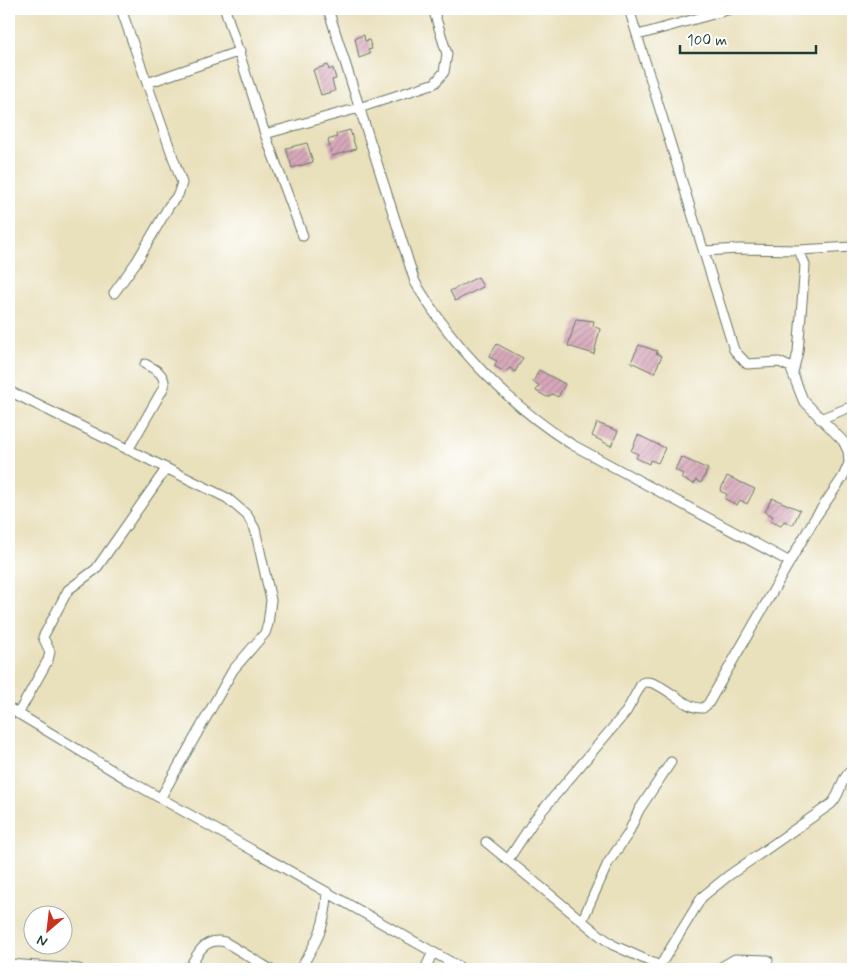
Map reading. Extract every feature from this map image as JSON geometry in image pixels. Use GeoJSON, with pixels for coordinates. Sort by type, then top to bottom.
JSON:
{"type":"FeatureCollection","features":[{"type":"Feature","properties":{"kind":"street"},"geometry":{"type":"LineString","coordinates":[[114,293],[137,261],[181,188],[181,180],[160,126],[121,9]]}},
{"type":"Feature","properties":{"kind":"street"},"geometry":{"type":"LineString","coordinates":[[225,9],[265,134],[303,236]]}},
{"type":"Feature","properties":{"kind":"street"},"geometry":{"type":"LineString","coordinates":[[328,9],[415,282],[425,299],[463,349],[539,424],[571,444],[790,562]]}},
{"type":"Feature","properties":{"kind":"street"},"geometry":{"type":"LineString","coordinates":[[265,134],[359,108],[435,83],[440,78],[447,62],[447,54],[433,9]]}},
{"type":"Feature","properties":{"kind":"street"},"geometry":{"type":"LineString","coordinates":[[508,860],[535,819],[626,712],[642,683],[654,684],[693,706],[703,708],[708,704],[815,518],[843,478],[850,463],[848,450],[843,441],[803,400],[790,366],[783,362],[754,366],[742,362],[730,342],[705,251],[629,9]]}},
{"type":"Feature","properties":{"kind":"street"},"geometry":{"type":"LineString","coordinates":[[638,35],[731,9]]}},
{"type":"Feature","properties":{"kind":"street"},"geometry":{"type":"LineString","coordinates":[[147,83],[240,51]]}},
{"type":"Feature","properties":{"kind":"street"},"geometry":{"type":"LineString","coordinates":[[705,251],[739,249],[799,250],[853,247]]}},
{"type":"Feature","properties":{"kind":"street"},"geometry":{"type":"LineString","coordinates":[[793,372],[798,352],[805,265],[799,250]]}},
{"type":"Feature","properties":{"kind":"street"},"geometry":{"type":"LineString","coordinates":[[128,450],[164,387],[165,382],[160,373],[145,364]]}},
{"type":"Feature","properties":{"kind":"street"},"geometry":{"type":"LineString","coordinates":[[9,391],[227,498],[247,515],[255,529],[271,600],[268,624],[264,633],[232,670],[161,798]]}},
{"type":"Feature","properties":{"kind":"street"},"geometry":{"type":"LineString","coordinates":[[820,419],[853,406]]}},
{"type":"Feature","properties":{"kind":"street"},"geometry":{"type":"LineString","coordinates":[[18,714],[48,660],[50,652],[43,637],[68,590],[96,569],[166,469]]}},
{"type":"Feature","properties":{"kind":"street"},"geometry":{"type":"LineString","coordinates":[[9,708],[161,798],[463,969]]}},
{"type":"Feature","properties":{"kind":"street"},"geometry":{"type":"LineString","coordinates":[[582,921],[608,862],[628,834],[639,810],[672,762]]}},
{"type":"Feature","properties":{"kind":"street"},"geometry":{"type":"LineString","coordinates":[[486,842],[613,945],[659,968],[691,919],[702,897],[728,876],[831,804],[836,798],[844,779],[853,769]]}},
{"type":"Feature","properties":{"kind":"street"},"geometry":{"type":"LineString","coordinates":[[300,969],[315,945],[325,922],[327,893]]}},
{"type":"Feature","properties":{"kind":"street"},"geometry":{"type":"LineString","coordinates":[[189,969],[204,945],[216,940],[225,942],[270,969]]}},
{"type":"Feature","properties":{"kind":"street"},"geometry":{"type":"LineString","coordinates":[[425,969],[433,952]]}},
{"type":"Feature","properties":{"kind":"street"},"geometry":{"type":"LineString","coordinates":[[718,969],[735,959],[768,960]]}},
{"type":"Feature","properties":{"kind":"street"},"geometry":{"type":"LineString","coordinates":[[9,964],[79,969]]}},
{"type":"Feature","properties":{"kind":"building"},"geometry":{"type":"Polygon","coordinates":[[[364,35],[365,41],[369,40],[372,49],[368,50],[370,54],[359,58],[355,38],[364,35]]]}},
{"type":"Feature","properties":{"kind":"building"},"geometry":{"type":"Polygon","coordinates":[[[328,65],[329,70],[333,68],[336,79],[332,80],[335,91],[321,95],[313,70],[328,65]]]}},
{"type":"Feature","properties":{"kind":"building"},"geometry":{"type":"Polygon","coordinates":[[[350,130],[356,149],[332,156],[328,140],[337,137],[336,134],[350,130]]]}},
{"type":"Feature","properties":{"kind":"building"},"geometry":{"type":"Polygon","coordinates":[[[307,143],[313,162],[292,168],[286,148],[307,143]]]}},
{"type":"Feature","properties":{"kind":"building"},"geometry":{"type":"Polygon","coordinates":[[[478,277],[483,287],[455,301],[450,291],[478,277]]]}},
{"type":"Feature","properties":{"kind":"building"},"geometry":{"type":"Polygon","coordinates":[[[576,319],[594,321],[593,326],[600,329],[594,354],[568,346],[576,319]]]}},
{"type":"Feature","properties":{"kind":"building"},"geometry":{"type":"Polygon","coordinates":[[[497,344],[523,358],[515,372],[510,368],[505,372],[494,366],[497,361],[489,357],[497,344]]]}},
{"type":"Feature","properties":{"kind":"building"},"geometry":{"type":"Polygon","coordinates":[[[639,345],[657,351],[656,353],[662,356],[654,373],[631,362],[639,345]]]}},
{"type":"Feature","properties":{"kind":"building"},"geometry":{"type":"Polygon","coordinates":[[[539,370],[565,384],[558,397],[552,394],[547,397],[536,391],[539,385],[533,382],[539,370]]]}},
{"type":"Feature","properties":{"kind":"building"},"geometry":{"type":"Polygon","coordinates":[[[597,423],[618,431],[611,446],[592,436],[597,423]]]}},
{"type":"Feature","properties":{"kind":"building"},"geometry":{"type":"Polygon","coordinates":[[[638,435],[665,448],[658,463],[650,460],[649,464],[636,458],[638,454],[631,451],[638,435]]]}},
{"type":"Feature","properties":{"kind":"building"},"geometry":{"type":"Polygon","coordinates":[[[681,457],[708,469],[701,483],[696,480],[694,484],[681,478],[683,474],[675,470],[681,457]]]}},
{"type":"Feature","properties":{"kind":"building"},"geometry":{"type":"Polygon","coordinates":[[[727,476],[755,489],[747,504],[740,500],[737,505],[725,499],[727,494],[720,491],[727,476]]]}},
{"type":"Feature","properties":{"kind":"building"},"geometry":{"type":"Polygon","coordinates":[[[772,498],[800,510],[793,525],[784,521],[781,526],[770,521],[773,516],[765,512],[772,498]]]}}]}
